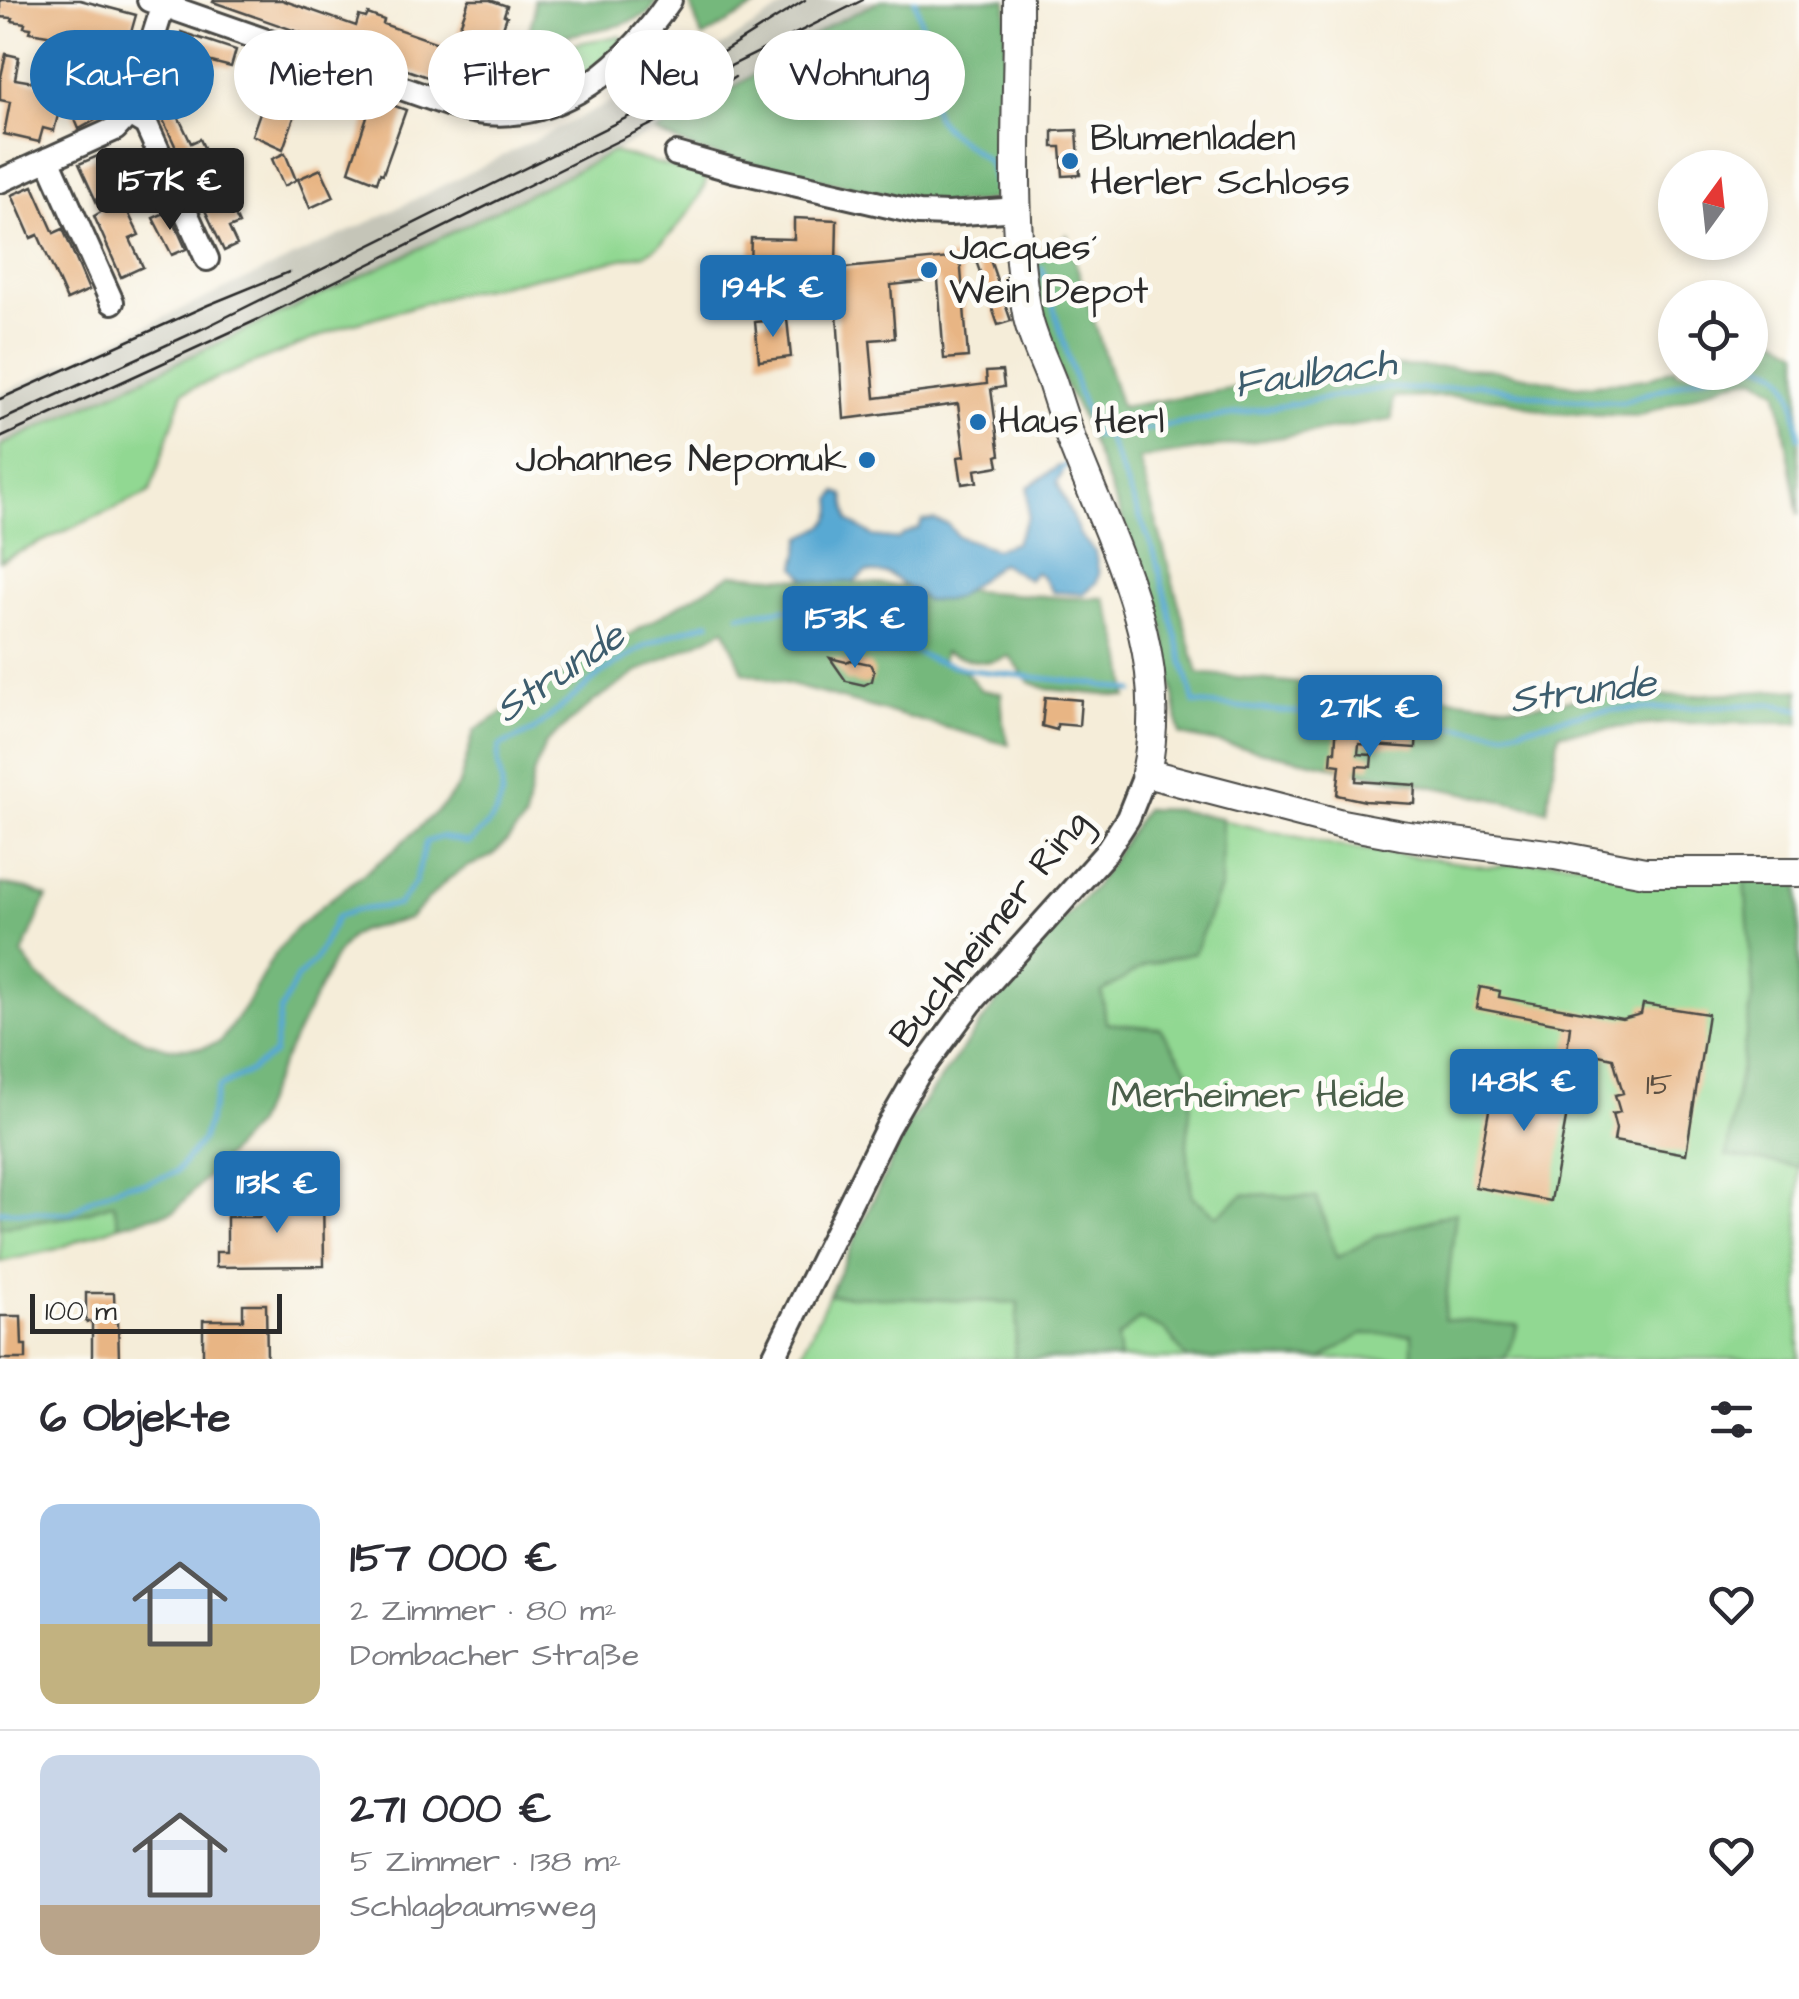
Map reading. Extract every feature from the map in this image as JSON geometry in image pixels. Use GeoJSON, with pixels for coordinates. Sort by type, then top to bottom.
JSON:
{"type":"FeatureCollection","features":[{"type":"Feature","properties":{"kind":"main road","name":"Buchheimer Ring"},"geometry":{"type":"LineString","coordinates":[[1018,0],[1018,245],[1029,323],[1143,628],[1154,705],[1146,773]]}},
{"type":"Feature","properties":{"kind":"main road"},"geometry":{"type":"LineString","coordinates":[[1146,773],[1342,824],[1645,872],[1799,872]]}},
{"type":"Feature","properties":{"kind":"street"},"geometry":{"type":"LineString","coordinates":[[152,30],[159,2],[453,106],[484,115],[504,115],[544,108],[586,87],[631,50],[670,0]]}},
{"type":"Feature","properties":{"kind":"street"},"geometry":{"type":"LineString","coordinates":[[0,181],[115,130],[124,120]]}},
{"type":"Feature","properties":{"kind":"street"},"geometry":{"type":"LineString","coordinates":[[139,120],[146,124],[207,259]]}},
{"type":"Feature","properties":{"kind":"street"},"geometry":{"type":"LineString","coordinates":[[676,154],[919,213],[1018,209]]}},
{"type":"Feature","properties":{"kind":"street"},"geometry":{"type":"LineString","coordinates":[[48,159],[112,302]]}},
{"type":"Feature","properties":{"kind":"street","name":"Buchheimer Ring"},"geometry":{"type":"LineString","coordinates":[[773,1359],[887,1128],[917,1076],[971,1002],[1110,846],[1134,806],[1146,773]]}},
{"type":"Feature","properties":{"kind":"shaded area"},"geometry":{"type":"Polygon","coordinates":[[[795,0],[880,0],[823,30],[754,30],[754,75],[734,88],[734,39],[795,0]]]}},
{"type":"Feature","properties":{"kind":"shaded area"},"geometry":{"type":"Polygon","coordinates":[[[605,105],[605,120],[677,120],[406,255],[0,446],[0,394],[371,221],[575,120],[585,120],[585,115],[605,105]]]}},
{"type":"Feature","properties":{"kind":"green space"},"geometry":{"type":"Polygon","coordinates":[[[534,0],[658,0],[649,14],[585,32],[530,30],[534,0]]]}},
{"type":"Feature","properties":{"kind":"green space"},"geometry":{"type":"Polygon","coordinates":[[[689,0],[767,0],[716,30],[699,30],[689,0]]]}},
{"type":"Feature","properties":{"kind":"green space"},"geometry":{"type":"Polygon","coordinates":[[[882,0],[1007,0],[1006,196],[931,206],[698,151],[655,132],[678,120],[734,120],[734,88],[754,75],[754,120],[965,120],[965,30],[823,30],[882,0]]]}},
{"type":"Feature","properties":{"kind":"green space"},"geometry":{"type":"Polygon","coordinates":[[[605,38],[605,59],[585,75],[585,42],[605,38]]]}},
{"type":"Feature","properties":{"kind":"green space"},"geometry":{"type":"Polygon","coordinates":[[[613,152],[707,176],[691,209],[654,249],[457,294],[348,325],[183,392],[150,492],[0,561],[0,446],[406,255],[613,152]]]}},
{"type":"Feature","properties":{"kind":"green space"},"geometry":{"type":"Polygon","coordinates":[[[1067,235],[1121,407],[1374,365],[1489,369],[1577,386],[1658,375],[1658,390],[1708,390],[1639,416],[1551,413],[1503,399],[1393,398],[1392,420],[1139,459],[1198,673],[1525,706],[1604,696],[1799,689],[1799,723],[1669,723],[1559,733],[1547,810],[1180,735],[1163,625],[1034,304],[1031,266],[1067,235]]]}},
{"type":"Feature","properties":{"kind":"green space"},"geometry":{"type":"Polygon","coordinates":[[[1768,338],[1777,338],[1799,351],[1799,515],[1778,391],[1768,385],[1768,338]]]}},
{"type":"Feature","properties":{"kind":"green space"},"geometry":{"type":"Polygon","coordinates":[[[732,574],[1104,598],[1121,646],[1127,697],[1047,689],[1029,682],[1009,656],[984,662],[944,652],[942,663],[965,671],[981,690],[1001,693],[1009,745],[743,672],[725,629],[638,672],[593,702],[545,744],[533,775],[525,820],[492,856],[447,880],[409,919],[351,936],[336,955],[254,1126],[175,1211],[119,1225],[113,1203],[74,1216],[0,1227],[0,884],[47,897],[22,954],[39,977],[69,999],[144,1041],[169,1048],[202,1048],[220,1042],[292,932],[445,804],[459,785],[474,731],[732,574]]]}},
{"type":"Feature","properties":{"kind":"green space","name":"Merheimer Heide"},"geometry":{"type":"Polygon","coordinates":[[[1145,809],[1176,810],[1339,846],[1490,867],[1554,860],[1799,882],[1799,1359],[799,1359],[909,1123],[1030,956],[1094,887],[1145,809]]]}},
{"type":"Feature","properties":{"kind":"green space"},"geometry":{"type":"Polygon","coordinates":[[[1145,809],[1222,818],[1221,886],[1194,953],[1146,965],[1102,992],[1106,1023],[1160,1028],[1193,1077],[1187,1145],[1192,1196],[1217,1216],[1244,1194],[1317,1198],[1337,1258],[1375,1237],[1456,1212],[1444,1319],[1518,1325],[1505,1359],[1412,1359],[1412,1334],[1362,1334],[1321,1359],[1187,1359],[1165,1330],[1139,1319],[1117,1338],[1120,1359],[1014,1359],[1018,1303],[829,1295],[909,1123],[1030,956],[1094,887],[1145,809]]]}},
{"type":"Feature","properties":{"kind":"green space"},"geometry":{"type":"Polygon","coordinates":[[[1745,880],[1799,882],[1799,1167],[1726,1156],[1753,993],[1745,880]]]}},
{"type":"Feature","properties":{"kind":"green space"},"geometry":{"type":"Polygon","coordinates":[[[114,1203],[119,1225],[57,1249],[0,1262],[0,1227],[74,1216],[114,1203]]]}},
{"type":"Feature","properties":{"kind":"water"},"geometry":{"type":"Polygon","coordinates":[[[1059,466],[1062,474],[1057,482],[1080,535],[1095,552],[1099,574],[1096,583],[1083,594],[1053,592],[1035,572],[1029,580],[1001,563],[957,597],[926,601],[889,574],[866,572],[854,582],[827,583],[806,579],[796,567],[802,537],[830,520],[837,492],[844,495],[849,521],[873,536],[898,539],[919,528],[922,521],[933,520],[948,524],[957,536],[995,549],[1015,543],[1028,517],[1028,487],[1059,466]]]}},
{"type":"Feature","properties":{"kind":"building"},"geometry":{"type":"Polygon","coordinates":[[[0,0],[80,0],[136,15],[132,30],[30,30],[24,27],[25,23],[0,17],[0,0]]]}},
{"type":"Feature","properties":{"kind":"building"},"geometry":{"type":"Polygon","coordinates":[[[282,0],[356,26],[359,16],[366,18],[368,14],[400,30],[293,30],[213,2],[282,0]]]}},
{"type":"Feature","properties":{"kind":"building"},"geometry":{"type":"Polygon","coordinates":[[[469,0],[490,0],[507,6],[502,30],[458,30],[469,0]]]}},
{"type":"Feature","properties":{"kind":"building"},"geometry":{"type":"Polygon","coordinates":[[[408,33],[428,40],[428,77],[408,70],[408,33]]]}},
{"type":"Feature","properties":{"kind":"building"},"geometry":{"type":"Polygon","coordinates":[[[214,43],[234,49],[231,67],[214,63],[214,43]]]}},
{"type":"Feature","properties":{"kind":"building"},"geometry":{"type":"Polygon","coordinates":[[[6,54],[19,57],[15,79],[30,82],[30,120],[57,120],[54,131],[43,128],[39,142],[4,134],[10,102],[0,100],[6,54]]]}},
{"type":"Feature","properties":{"kind":"building"},"geometry":{"type":"Polygon","coordinates":[[[75,120],[95,120],[79,129],[75,120]]]}},
{"type":"Feature","properties":{"kind":"building"},"geometry":{"type":"Polygon","coordinates":[[[163,120],[180,120],[191,143],[200,139],[239,224],[229,228],[237,245],[224,251],[163,120]]]}},
{"type":"Feature","properties":{"kind":"building"},"geometry":{"type":"Polygon","coordinates":[[[257,120],[293,120],[283,149],[252,135],[257,120]]]}},
{"type":"Feature","properties":{"kind":"building"},"geometry":{"type":"Polygon","coordinates":[[[366,120],[402,120],[377,182],[349,171],[366,120]]]}},
{"type":"Feature","properties":{"kind":"building","name":"Blumenladen Herler Schloss"},"geometry":{"type":"Polygon","coordinates":[[[1077,130],[1080,175],[1063,176],[1061,147],[1053,147],[1053,131],[1077,130]]]}},
{"type":"Feature","properties":{"kind":"building"},"geometry":{"type":"Polygon","coordinates":[[[285,153],[296,180],[284,186],[272,159],[285,153]]]}},
{"type":"Feature","properties":{"kind":"building"},"geometry":{"type":"Polygon","coordinates":[[[100,155],[139,235],[130,239],[143,267],[121,277],[94,216],[101,212],[79,164],[100,155]]]}},
{"type":"Feature","properties":{"kind":"building"},"geometry":{"type":"Polygon","coordinates":[[[321,169],[334,197],[310,208],[298,179],[321,169]]]}},
{"type":"Feature","properties":{"kind":"building"},"geometry":{"type":"Polygon","coordinates":[[[33,186],[54,233],[63,229],[89,290],[67,300],[38,235],[31,238],[12,195],[33,186]]]}},
{"type":"Feature","properties":{"kind":"building"},"geometry":{"type":"Polygon","coordinates":[[[169,211],[186,249],[172,255],[153,218],[169,211]]]}},
{"type":"Feature","properties":{"kind":"building"},"geometry":{"type":"Polygon","coordinates":[[[794,218],[837,220],[836,266],[809,265],[808,282],[784,282],[785,264],[750,263],[751,238],[794,239],[794,218]]]}},
{"type":"Feature","properties":{"kind":"building"},"geometry":{"type":"Polygon","coordinates":[[[988,254],[1011,321],[998,325],[974,255],[988,254]]]}},
{"type":"Feature","properties":{"kind":"building"},"geometry":{"type":"Polygon","coordinates":[[[960,257],[968,357],[944,359],[938,280],[891,285],[895,338],[870,340],[875,398],[987,384],[986,372],[1002,371],[1004,387],[991,389],[999,466],[975,470],[977,482],[962,484],[958,457],[965,456],[958,404],[844,419],[834,269],[960,257]]]}},
{"type":"Feature","properties":{"kind":"building"},"geometry":{"type":"Polygon","coordinates":[[[787,319],[791,357],[759,361],[755,322],[787,319]]]}},
{"type":"Feature","properties":{"kind":"building"},"geometry":{"type":"Polygon","coordinates":[[[830,658],[870,664],[874,672],[872,681],[864,685],[846,681],[830,658]]]}},
{"type":"Feature","properties":{"kind":"building"},"geometry":{"type":"Polygon","coordinates":[[[1045,697],[1081,700],[1079,726],[1057,724],[1057,730],[1042,726],[1045,697]]]}},
{"type":"Feature","properties":{"kind":"building"},"geometry":{"type":"Polygon","coordinates":[[[1337,720],[1417,726],[1416,748],[1359,744],[1358,754],[1372,755],[1371,767],[1357,766],[1356,781],[1416,785],[1415,804],[1337,795],[1340,765],[1331,764],[1337,720]]]}},
{"type":"Feature","properties":{"kind":"building"},"geometry":{"type":"Polygon","coordinates":[[[1480,987],[1500,991],[1499,997],[1622,1019],[1641,1014],[1643,1004],[1708,1014],[1686,1154],[1614,1141],[1612,1114],[1620,1112],[1615,1095],[1623,1093],[1613,1058],[1580,1051],[1578,1061],[1566,1059],[1570,1026],[1476,1008],[1480,987]]]}},
{"type":"Feature","properties":{"kind":"building"},"geometry":{"type":"Polygon","coordinates":[[[1497,1067],[1573,1080],[1551,1201],[1475,1187],[1497,1067]]]}},
{"type":"Feature","properties":{"kind":"building"},"geometry":{"type":"Polygon","coordinates":[[[309,1190],[323,1190],[324,1266],[216,1267],[216,1252],[227,1252],[227,1217],[260,1217],[260,1203],[309,1202],[309,1190]]]}},
{"type":"Feature","properties":{"kind":"building"},"geometry":{"type":"Polygon","coordinates":[[[86,1293],[114,1293],[119,1359],[92,1359],[92,1322],[86,1322],[86,1293]]]}},
{"type":"Feature","properties":{"kind":"building"},"geometry":{"type":"Polygon","coordinates":[[[243,1304],[266,1304],[267,1359],[203,1359],[203,1320],[243,1320],[243,1304]]]}},
{"type":"Feature","properties":{"kind":"building"},"geometry":{"type":"Polygon","coordinates":[[[0,1316],[21,1316],[26,1359],[0,1359],[0,1316]]]}},
{"type":"Feature","properties":{"kind":"waterway","name":"Faulbach"},"geometry":{"type":"LineString","coordinates":[[915,0],[936,117],[986,160],[995,187]]}},
{"type":"Feature","properties":{"kind":"waterway","name":"Faulbach"},"geometry":{"type":"LineString","coordinates":[[1042,268],[1095,436],[1385,388],[1436,390],[1477,384],[1550,398],[1621,402],[1659,390]]}},
{"type":"Feature","properties":{"kind":"waterway","name":"Faulbach"},"geometry":{"type":"LineString","coordinates":[[1768,366],[1790,387],[1799,437]]}},
{"type":"Feature","properties":{"kind":"waterway","name":"Strunde"},"geometry":{"type":"LineString","coordinates":[[1107,436],[1154,552],[1194,703],[1504,732],[1592,711],[1770,704],[1799,709]]}},
{"type":"Feature","properties":{"kind":"waterway"},"geometry":{"type":"LineString","coordinates":[[1060,470],[1066,465]]}},
{"type":"Feature","properties":{"kind":"waterway","name":"Strunde"},"geometry":{"type":"LineString","coordinates":[[740,615],[785,609],[844,618],[932,660],[971,670],[1133,691]]}},
{"type":"Feature","properties":{"kind":"waterway","name":"Strunde"},"geometry":{"type":"LineString","coordinates":[[0,1211],[71,1213],[91,1199],[126,1184],[146,1183],[176,1172],[202,1140],[219,1087],[274,1054],[280,1012],[297,978],[315,960],[337,917],[356,910],[398,905],[415,883],[426,842],[441,837],[469,843],[492,819],[502,796],[500,746],[533,731],[602,673],[645,646],[710,622]]}},
{"type":"Feature","properties":{"kind":"tram line"},"geometry":{"type":"LineString","coordinates":[[734,45],[805,0]]}},
{"type":"Feature","properties":{"kind":"tram line"},"geometry":{"type":"LineString","coordinates":[[0,421],[206,327],[863,0]]}},
{"type":"Feature","properties":{"kind":"tram line"},"geometry":{"type":"LineString","coordinates":[[0,438],[259,319],[654,123],[735,77]]}},
{"type":"Feature","properties":{"kind":"tram line"},"geometry":{"type":"LineString","coordinates":[[0,399],[289,272]]}},
{"type":"Feature","properties":{"kind":"place","name":"Blumenladen Herler Schloss"},"geometry":{"type":"Point","coordinates":[1070,161]}},
{"type":"Feature","properties":{"kind":"place","name":"Jacques´ Wein Depot"},"geometry":{"type":"Point","coordinates":[929,270]}},
{"type":"Feature","properties":{"kind":"place","name":"Haus Herl"},"geometry":{"type":"Point","coordinates":[978,422]}},
{"type":"Feature","properties":{"kind":"place","name":"Johannes Nepomuk"},"geometry":{"type":"Point","coordinates":[867,460]}}]}
